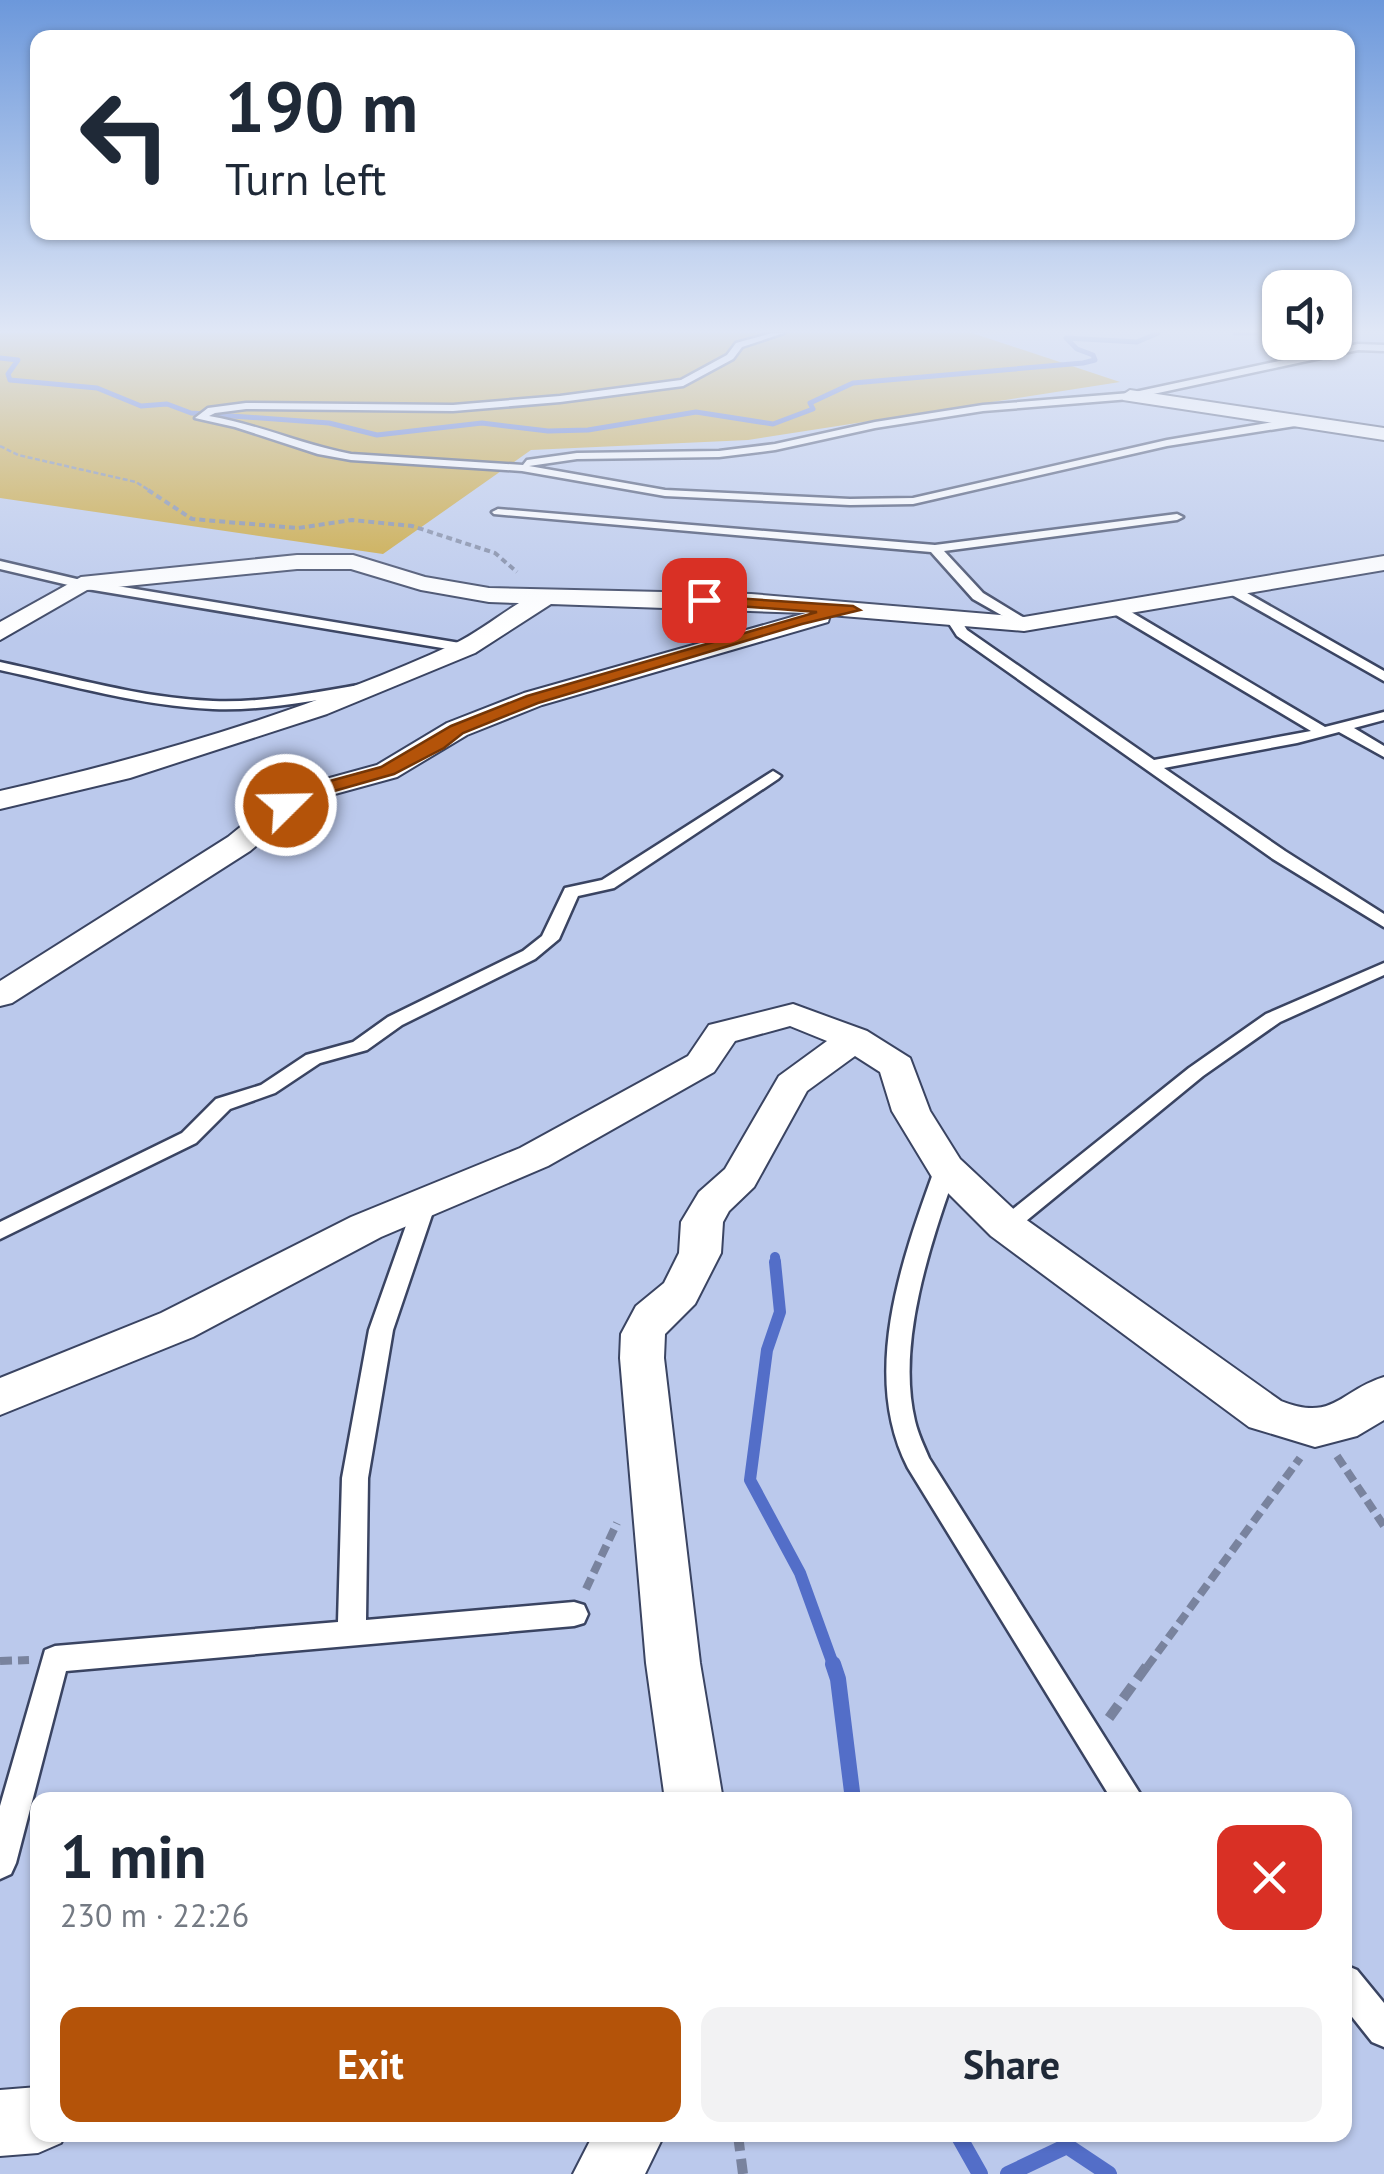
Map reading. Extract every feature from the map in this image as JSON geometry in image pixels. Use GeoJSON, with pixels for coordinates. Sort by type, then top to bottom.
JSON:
{"type":"FeatureCollection","features":[{"type":"Feature","properties":{"kind":"street"},"geometry":{"type":"LineString","coordinates":[[0,634],[81,584],[328,561],[353,562],[458,591],[543,598],[728,600],[1024,624],[1384,563]]}},
{"type":"Feature","properties":{"kind":"street"},"geometry":{"type":"LineString","coordinates":[[0,800],[188,752],[366,688],[466,648],[543,598]]}},
{"type":"Feature","properties":{"kind":"street"},"geometry":{"type":"LineString","coordinates":[[0,996],[239,844],[286,805],[314,791],[388,771],[457,729],[533,700],[800,620],[853,610]]}},
{"type":"Feature","properties":{"kind":"street"},"geometry":{"type":"LineString","coordinates":[[0,1397],[177,1325],[366,1227],[534,1157],[701,1064],[722,1033],[794,1016],[854,1039],[898,1066],[911,1110],[946,1168],[1006,1226],[1265,1414],[1290,1425],[1319,1429],[1344,1425],[1384,1395]]}},
{"type":"Feature","properties":{"kind":"street"},"geometry":{"type":"LineString","coordinates":[[693,1792],[673,1663],[642,1358],[643,1334],[652,1318],[680,1293],[700,1253],[702,1222],[713,1202],[740,1178],[792,1084],[854,1039]]}},
{"type":"Feature","properties":{"kind":"street"},"geometry":{"type":"LineString","coordinates":[[0,2123],[30,2121]]}},
{"type":"Feature","properties":{"kind":"street"},"geometry":{"type":"LineString","coordinates":[[607,2174],[628,2142]]}},
{"type":"Feature","properties":{"kind":"lane"},"geometry":{"type":"LineString","coordinates":[[269,434],[322,452],[522,468],[665,493],[850,502],[913,500],[1214,434]]}},
{"type":"Feature","properties":{"kind":"lane"},"geometry":{"type":"LineString","coordinates":[[522,468],[527,463],[577,456],[756,449],[837,434]]}},
{"type":"Feature","properties":{"kind":"lane"},"geometry":{"type":"LineString","coordinates":[[498,512],[934,549],[1177,517]]}},
{"type":"Feature","properties":{"kind":"lane"},"geometry":{"type":"LineString","coordinates":[[934,549],[978,596],[1024,624]]}},
{"type":"Feature","properties":{"kind":"lane"},"geometry":{"type":"LineString","coordinates":[[0,565],[81,584],[466,648]]}},
{"type":"Feature","properties":{"kind":"lane"},"geometry":{"type":"LineString","coordinates":[[1229,588],[1384,677]]}},
{"type":"Feature","properties":{"kind":"lane"},"geometry":{"type":"LineString","coordinates":[[1116,609],[1323,732]]}},
{"type":"Feature","properties":{"kind":"lane"},"geometry":{"type":"LineString","coordinates":[[953,620],[962,634],[1279,855],[1384,922]]}},
{"type":"Feature","properties":{"kind":"lane"},"geometry":{"type":"LineString","coordinates":[[0,666],[211,706],[254,705],[366,688]]}},
{"type":"Feature","properties":{"kind":"lane"},"geometry":{"type":"LineString","coordinates":[[1154,765],[1384,716]]}},
{"type":"Feature","properties":{"kind":"lane"},"geometry":{"type":"LineString","coordinates":[[1341,727],[1384,752]]}},
{"type":"Feature","properties":{"kind":"lane"},"geometry":{"type":"LineString","coordinates":[[0,1232],[189,1138],[223,1104],[268,1088],[313,1059],[360,1046],[396,1021],[529,955],[550,939],[571,892],[608,884],[772,776]]}},
{"type":"Feature","properties":{"kind":"lane"},"geometry":{"type":"LineString","coordinates":[[1006,1226],[1196,1072],[1273,1018],[1384,968]]}},
{"type":"Feature","properties":{"kind":"lane"},"geometry":{"type":"LineString","coordinates":[[946,1168],[918,1245],[911,1283],[902,1360],[902,1416],[917,1460],[1124,1792]]}},
{"type":"Feature","properties":{"kind":"lane"},"geometry":{"type":"LineString","coordinates":[[352,1633],[355,1478],[381,1330],[426,1202]]}},
{"type":"Feature","properties":{"kind":"lane"},"geometry":{"type":"LineString","coordinates":[[0,1863],[55,1659],[574,1614]]}},
{"type":"Feature","properties":{"kind":"lane"},"geometry":{"type":"LineString","coordinates":[[1352,1991],[1384,2030]]}},
{"type":"Feature","properties":{"kind":"path"},"geometry":{"type":"LineString","coordinates":[[0,446],[18,455],[136,482],[192,519],[298,528],[352,520],[412,526],[495,552],[543,598]]}},
{"type":"Feature","properties":{"kind":"path"},"geometry":{"type":"LineString","coordinates":[[1092,1741],[1319,1429],[1384,1526]]}},
{"type":"Feature","properties":{"kind":"path"},"geometry":{"type":"LineString","coordinates":[[574,1614],[620,1516]]}},
{"type":"Feature","properties":{"kind":"path"},"geometry":{"type":"LineString","coordinates":[[739,2142],[742,2174]]}},
{"type":"Feature","properties":{"kind":"shaded area"},"geometry":{"type":"Polygon","coordinates":[[[0,434],[784,434],[748,440],[531,450],[383,554],[0,498],[0,434]]]}},
{"type":"Feature","properties":{"kind":"waterway"},"geometry":{"type":"LineString","coordinates":[[375,434],[382,434]]}},
{"type":"Feature","properties":{"kind":"waterway"},"geometry":{"type":"LineString","coordinates":[[775,1257],[776,1264]]}},
{"type":"Feature","properties":{"kind":"waterway"},"geometry":{"type":"LineString","coordinates":[[775,1262],[780,1312],[767,1350],[750,1480],[800,1573],[834,1667]]}},
{"type":"Feature","properties":{"kind":"waterway"},"geometry":{"type":"LineString","coordinates":[[834,1667],[852,1792]]}},
{"type":"Feature","properties":{"kind":"waterway"},"geometry":{"type":"LineString","coordinates":[[962,2142],[980,2174]]}},
{"type":"Feature","properties":{"kind":"waterway"},"geometry":{"type":"LineString","coordinates":[[1008,2174],[1067,2146],[1109,2174]]}},
{"type":"Feature","properties":{"kind":"route"},"geometry":{"type":"LineString","coordinates":[[286,805],[314,791],[388,771],[457,729],[533,700],[800,620],[853,610],[704,600]]}}]}
